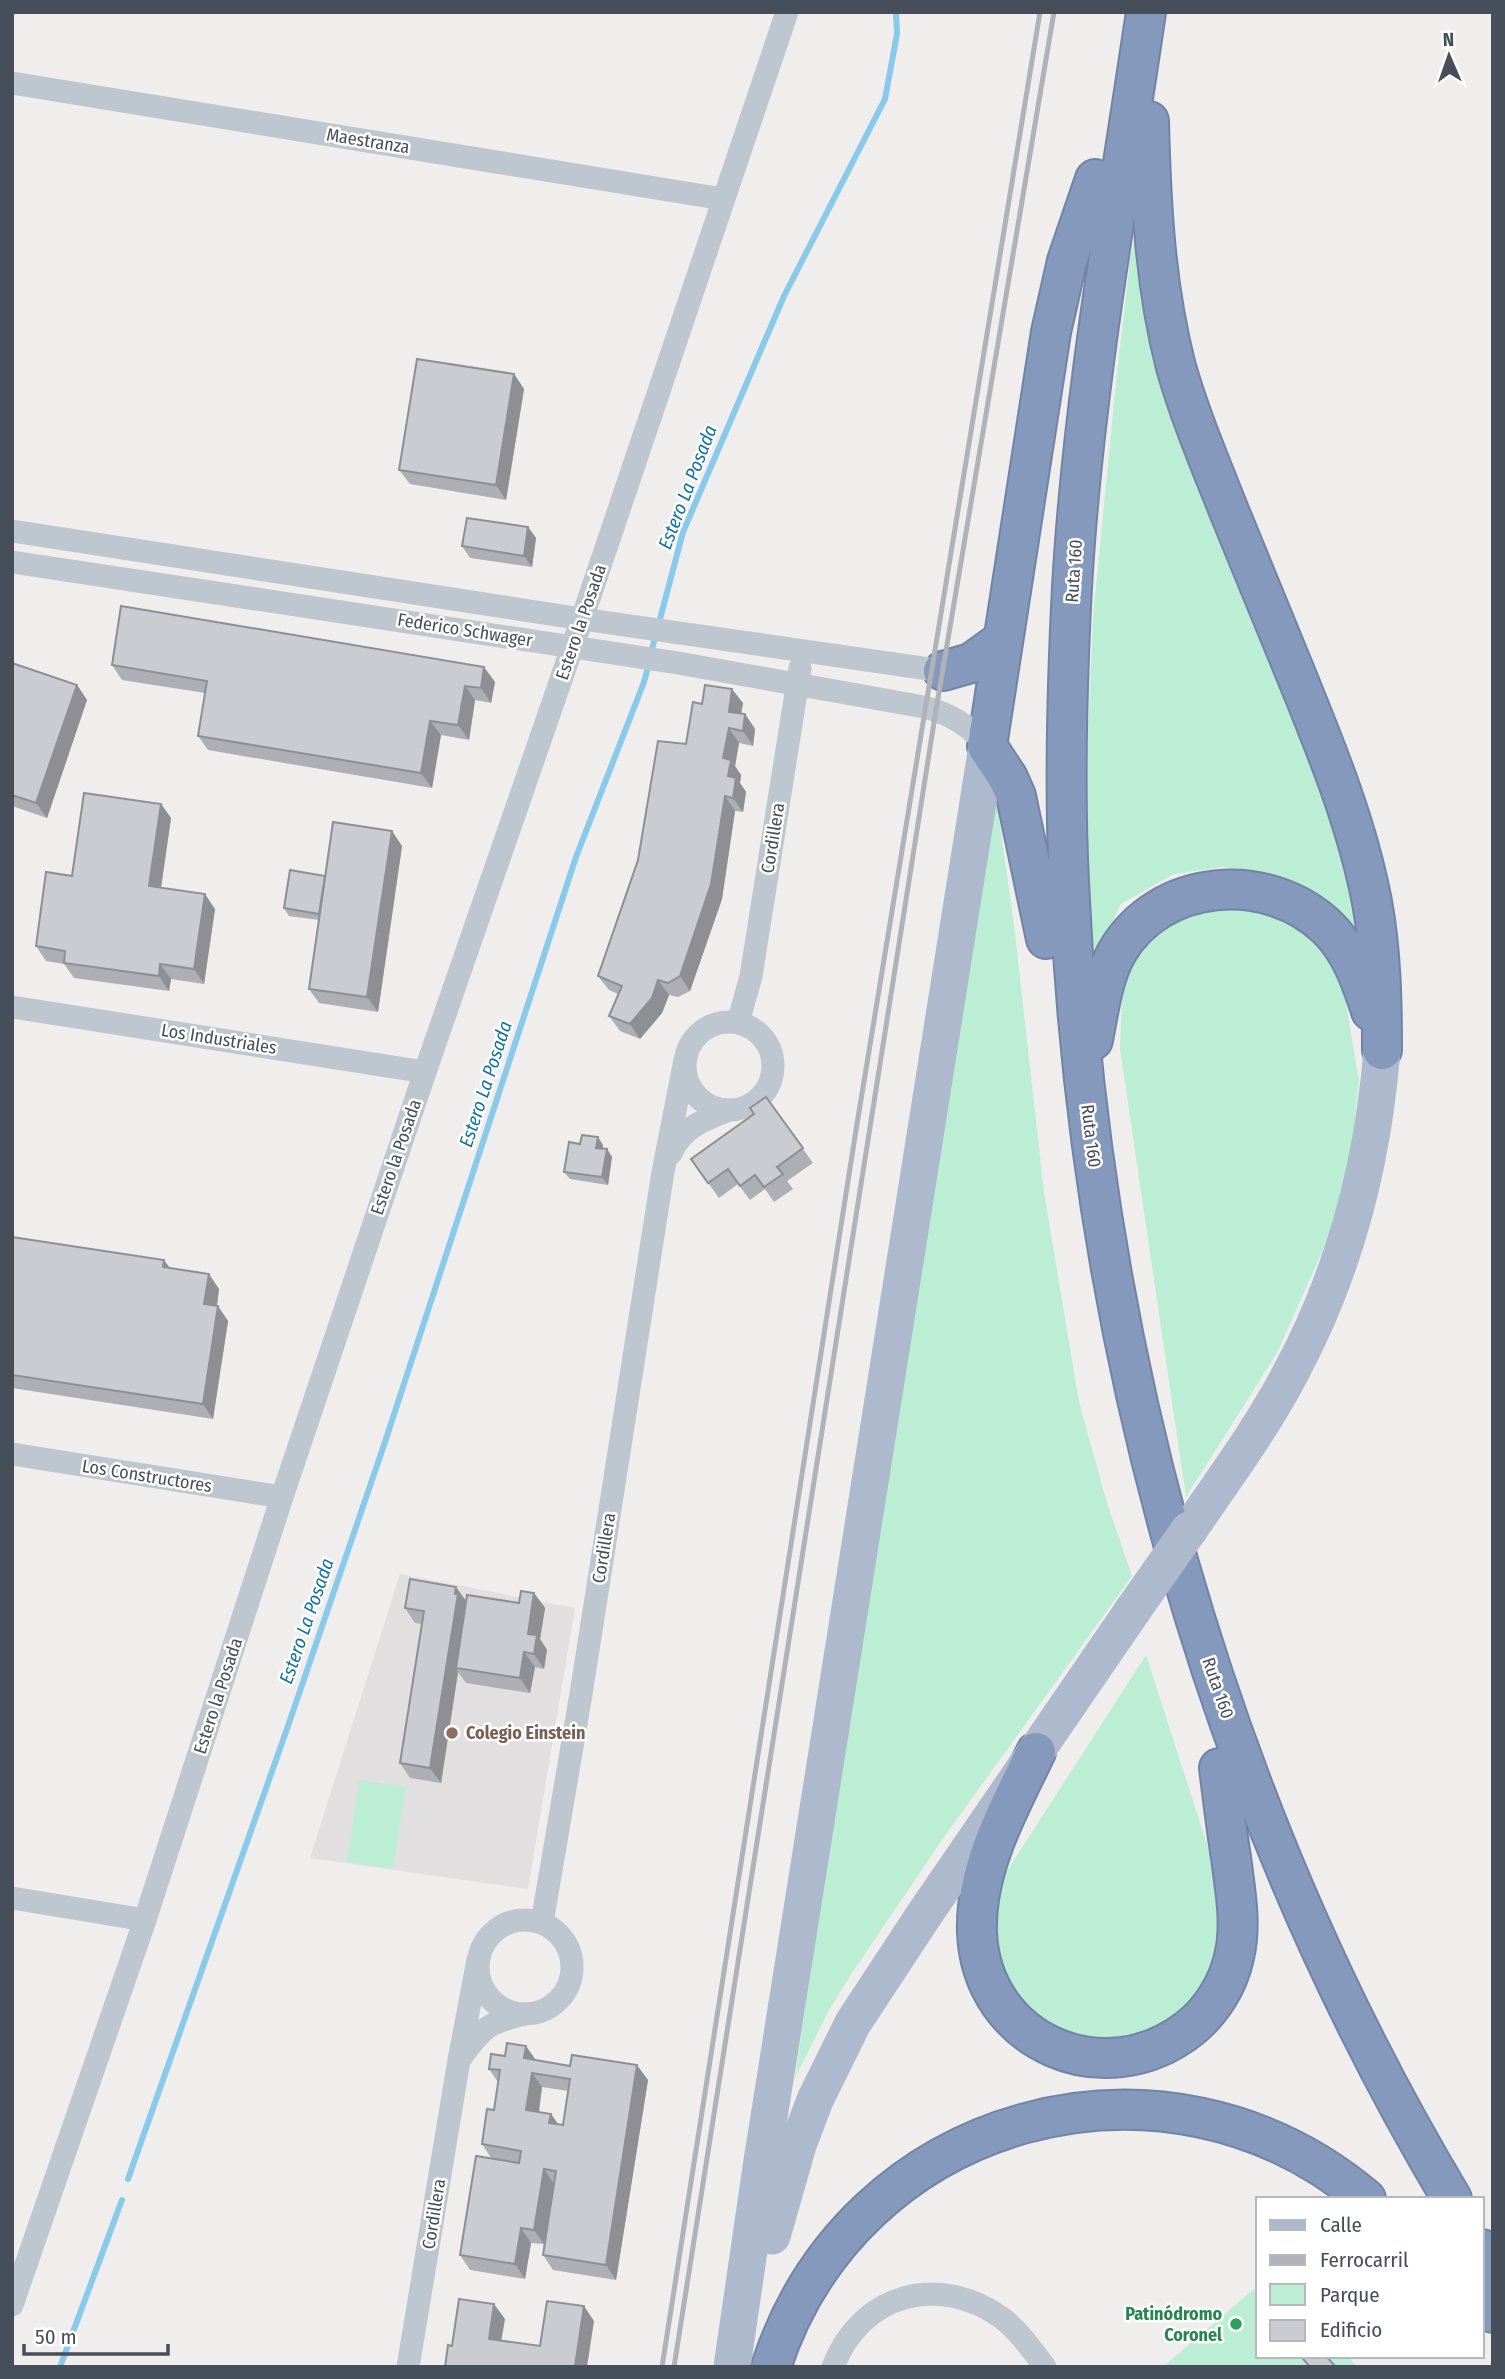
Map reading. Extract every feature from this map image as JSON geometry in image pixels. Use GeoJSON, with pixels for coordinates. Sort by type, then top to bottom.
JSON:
{"type":"FeatureCollection","features":[{"type":"Feature","properties":{"kind":"highway","name":"Ruta 160"},"geometry":{"type":"LineString","coordinates":[[1120,12],[1066,390],[1048,576],[1042,774],[1046,939],[1063,1133],[1099,1347],[1133,1493],[1161,1594],[1219,1768],[1299,1961],[1358,2082],[1422,2197]]}},
{"type":"Feature","properties":{"kind":"highway","name":"Ruta 160"},"geometry":{"type":"LineString","coordinates":[[1148,12],[1091,390],[1072,594],[1067,743],[1068,877],[1079,1035],[1100,1208],[1129,1365],[1163,1511],[1210,1666],[1266,1818],[1327,1961],[1397,2102],[1451,2197]]}},
{"type":"Feature","properties":{"kind":"highway"},"geometry":{"type":"LineString","coordinates":[[1148,12],[1152,218],[1167,326],[1203,447],[1328,750],[1350,817],[1378,937],[1382,1050]]}},
{"type":"Feature","properties":{"kind":"highway"},"geometry":{"type":"LineString","coordinates":[[1046,939],[1016,796],[988,746],[1058,296],[1095,179]]}},
{"type":"Feature","properties":{"kind":"highway"},"geometry":{"type":"LineString","coordinates":[[943,671],[971,663],[1003,640]]}},
{"type":"Feature","properties":{"kind":"highway"},"geometry":{"type":"LineString","coordinates":[[1087,1112],[1100,1001],[1118,951],[1136,928],[1160,909],[1177,900],[1203,892],[1230,889],[1265,893],[1298,905],[1314,916],[1341,944],[1358,973],[1382,1050]]}},
{"type":"Feature","properties":{"kind":"highway"},"geometry":{"type":"LineString","coordinates":[[1036,1752],[1006,1815],[985,1874],[978,1911],[979,1952],[992,1990],[1019,2024],[1049,2045],[1083,2057],[1101,2059],[1119,2059],[1152,2051],[1181,2035],[1208,2010],[1231,1969],[1235,1955],[1237,1909],[1219,1768]]}},
{"type":"Feature","properties":{"kind":"highway"},"geometry":{"type":"LineString","coordinates":[[772,2367],[807,2285],[860,2217],[919,2168],[968,2142],[1013,2127],[1063,2116],[1104,2111],[1143,2111],[1194,2116],[1241,2127],[1291,2149],[1329,2171],[1363,2197]]}},
{"type":"Feature","properties":{"kind":"main road"},"geometry":{"type":"LineString","coordinates":[[732,2367],[762,2161],[988,746]]}},
{"type":"Feature","properties":{"kind":"main road"},"geometry":{"type":"LineString","coordinates":[[741,2367],[784,2190],[811,2112],[833,2061],[876,1986],[1271,1409],[1301,1354],[1321,1310],[1348,1237],[1364,1176],[1379,1092],[1382,1050]]}},
{"type":"Feature","properties":{"kind":"street","name":"Estero la Posada"},"geometry":{"type":"LineString","coordinates":[[12,2305],[145,1920],[282,1497],[425,1072],[573,648],[787,12]]}},
{"type":"Feature","properties":{"kind":"street","name":"Maestranza"},"geometry":{"type":"LineString","coordinates":[[12,83],[723,199]]}},
{"type":"Feature","properties":{"kind":"street","name":"Federico Schwager"},"geometry":{"type":"LineString","coordinates":[[12,531],[582,619],[943,671]]}},
{"type":"Feature","properties":{"kind":"street"},"geometry":{"type":"LineString","coordinates":[[83,573],[91,543]]}},
{"type":"Feature","properties":{"kind":"street","name":"Federico Schwager"},"geometry":{"type":"LineString","coordinates":[[12,562],[328,608],[798,684],[944,713],[967,726],[988,746]]}},
{"type":"Feature","properties":{"kind":"street"},"geometry":{"type":"LineString","coordinates":[[328,608],[335,580]]}},
{"type":"Feature","properties":{"kind":"street","name":"Cordillera"},"geometry":{"type":"LineString","coordinates":[[738,1023],[751,976],[803,651]]}},
{"type":"Feature","properties":{"kind":"street","name":"Los Industriales"},"geometry":{"type":"LineString","coordinates":[[12,1007],[425,1072]]}},
{"type":"Feature","properties":{"kind":"street","name":"Cordillera"},"geometry":{"type":"LineString","coordinates":[[542,1923],[663,1172],[685,1060],[689,1046],[704,1030],[724,1022],[752,1028],[763,1038],[771,1051],[771,1079],[765,1092],[755,1103],[701,1121],[685,1132],[675,1143],[663,1172]]}},
{"type":"Feature","properties":{"kind":"street"},"geometry":{"type":"LineString","coordinates":[[685,1060],[685,1074],[690,1088],[699,1100],[712,1108],[727,1111]]}},
{"type":"Feature","properties":{"kind":"street","name":"Los Constructores"},"geometry":{"type":"LineString","coordinates":[[12,1454],[282,1497]]}},
{"type":"Feature","properties":{"kind":"street"},"geometry":{"type":"LineString","coordinates":[[12,1898],[145,1920]]}},
{"type":"Feature","properties":{"kind":"street","name":"Cordillera"},"geometry":{"type":"LineString","coordinates":[[408,2367],[459,2060],[478,1960],[484,1944],[495,1932],[509,1923],[526,1920],[542,1923],[555,1930],[565,1941],[573,1969],[562,1996],[552,2006],[538,2013],[495,2022],[482,2030],[459,2060]]}},
{"type":"Feature","properties":{"kind":"street"},"geometry":{"type":"LineString","coordinates":[[478,1960],[484,1991],[494,2003],[508,2011],[524,2014]]}},
{"type":"Feature","properties":{"kind":"street"},"geometry":{"type":"LineString","coordinates":[[833,2367],[845,2342],[864,2319],[885,2305],[908,2296],[944,2295],[977,2304],[1004,2320],[1045,2367]]}},
{"type":"Feature","properties":{"kind":"shaded area","name":"Colegio Einstein"},"geometry":{"type":"Polygon","coordinates":[[[400,1574],[575,1608],[528,1889],[310,1858],[400,1574]]]}},
{"type":"Feature","properties":{"kind":"green space"},"geometry":{"type":"Polygon","coordinates":[[[1141,222],[1351,866],[1367,944],[1317,897],[1275,877],[1224,867],[1174,874],[1121,904],[1092,964],[1088,951],[1085,802],[1093,617],[1131,253],[1141,222]]]}},
{"type":"Feature","properties":{"kind":"green space"},"geometry":{"type":"Polygon","coordinates":[[[993,791],[997,802],[1015,933],[1044,1192],[1079,1402],[1107,1503],[1132,1576],[942,1840],[852,1973],[828,2012],[795,2078],[853,1682],[993,791]]]}},
{"type":"Feature","properties":{"kind":"green space"},"geometry":{"type":"Polygon","coordinates":[[[1256,905],[1305,930],[1342,980],[1359,1081],[1346,1198],[1277,1353],[1186,1497],[1120,1049],[1122,994],[1143,939],[1160,920],[1212,907],[1256,905]]]}},
{"type":"Feature","properties":{"kind":"green space"},"geometry":{"type":"Polygon","coordinates":[[[1146,1655],[1223,1894],[1226,1961],[1157,2042],[1048,2035],[999,1979],[993,1906],[1007,1871],[1146,1655]]]}},
{"type":"Feature","properties":{"kind":"green space"},"geometry":{"type":"Polygon","coordinates":[[[359,1780],[406,1787],[393,1869],[347,1862],[359,1780]]]}},
{"type":"Feature","properties":{"kind":"green space","name":"Patinódromo Coronel"},"geometry":{"type":"Polygon","coordinates":[[[1254,2289],[1256,2358],[1350,2358],[1357,2367],[1163,2367],[1254,2289]]]}},
{"type":"Feature","properties":{"kind":"building"},"geometry":{"type":"Polygon","coordinates":[[[417,359],[514,374],[496,485],[399,470],[417,359]]]}},
{"type":"Feature","properties":{"kind":"building"},"geometry":{"type":"Polygon","coordinates":[[[467,518],[528,527],[524,556],[462,546],[467,518]]]}},
{"type":"Feature","properties":{"kind":"building"},"geometry":{"type":"Polygon","coordinates":[[[121,606],[484,667],[481,688],[465,686],[458,725],[430,721],[421,773],[198,736],[207,681],[112,665],[121,606]]]}},
{"type":"Feature","properties":{"kind":"building"},"geometry":{"type":"Polygon","coordinates":[[[12,663],[77,685],[36,803],[12,795],[12,663]]]}},
{"type":"Feature","properties":{"kind":"building"},"geometry":{"type":"Polygon","coordinates":[[[705,685],[732,689],[729,712],[745,714],[743,731],[729,728],[723,758],[731,760],[728,776],[736,778],[733,798],[725,796],[711,884],[680,976],[668,983],[658,980],[652,998],[630,1024],[609,1016],[622,986],[598,976],[638,860],[658,741],[686,744],[693,702],[702,704],[705,685]]]}},
{"type":"Feature","properties":{"kind":"building"},"geometry":{"type":"Polygon","coordinates":[[[84,793],[161,804],[149,886],[205,894],[194,969],[160,964],[159,976],[64,963],[65,951],[36,946],[46,872],[72,876],[84,793]]]}},
{"type":"Feature","properties":{"kind":"building"},"geometry":{"type":"Polygon","coordinates":[[[333,822],[392,831],[367,997],[309,989],[333,822]]]}},
{"type":"Feature","properties":{"kind":"building"},"geometry":{"type":"Polygon","coordinates":[[[290,870],[325,876],[319,914],[284,908],[290,870]]]}},
{"type":"Feature","properties":{"kind":"building"},"geometry":{"type":"Polygon","coordinates":[[[766,1097],[803,1148],[777,1167],[783,1174],[764,1187],[755,1175],[740,1186],[728,1169],[708,1183],[691,1159],[754,1114],[750,1108],[766,1097]]]}},
{"type":"Feature","properties":{"kind":"building"},"geometry":{"type":"Polygon","coordinates":[[[582,1135],[598,1137],[596,1148],[607,1149],[602,1177],[564,1172],[569,1142],[580,1144],[582,1135]]]}},
{"type":"Feature","properties":{"kind":"building"},"geometry":{"type":"Polygon","coordinates":[[[12,1237],[164,1260],[163,1267],[209,1274],[204,1304],[218,1306],[203,1404],[12,1375],[12,1237]]]}},
{"type":"Feature","properties":{"kind":"building"},"geometry":{"type":"Polygon","coordinates":[[[410,1579],[456,1587],[455,1594],[458,1594],[430,1768],[400,1763],[424,1611],[405,1608],[410,1579]]]}},
{"type":"Feature","properties":{"kind":"building"},"geometry":{"type":"Polygon","coordinates":[[[521,1591],[534,1593],[528,1634],[537,1635],[534,1654],[524,1652],[520,1678],[456,1668],[467,1595],[519,1603],[521,1591]]]}},
{"type":"Feature","properties":{"kind":"building"},"geometry":{"type":"Polygon","coordinates":[[[507,2043],[526,2046],[524,2058],[570,2066],[572,2055],[637,2065],[606,2265],[543,2255],[556,2171],[544,2169],[534,2230],[521,2228],[515,2264],[460,2255],[476,2156],[519,2163],[521,2151],[482,2144],[487,2109],[494,2110],[500,2070],[489,2069],[491,2054],[505,2056],[507,2043]],[[532,2073],[526,2110],[551,2114],[549,2123],[563,2125],[570,2079],[532,2073]]]}},
{"type":"Feature","properties":{"kind":"building"},"geometry":{"type":"Polygon","coordinates":[[[459,2299],[494,2304],[489,2339],[540,2346],[547,2301],[584,2306],[575,2366],[578,2367],[445,2367],[448,2345],[452,2346],[459,2299]]]}},
{"type":"Feature","properties":{"kind":"building"},"geometry":{"type":"Polygon","coordinates":[[[1328,2358],[1336,2367],[1310,2367],[1303,2359],[1328,2358]]]}},
{"type":"Feature","properties":{"kind":"waterway","name":"Estero La Posada"},"geometry":{"type":"LineString","coordinates":[[651,653],[683,532],[784,296],[885,99],[897,34],[896,12]]}},
{"type":"Feature","properties":{"kind":"waterway","name":"Estero La Posada"},"geometry":{"type":"LineString","coordinates":[[128,2179],[385,1442],[576,857],[649,664]]}},
{"type":"Feature","properties":{"kind":"waterway","name":"Estero La Posada"},"geometry":{"type":"LineString","coordinates":[[60,2367],[122,2200]]}},
{"type":"Feature","properties":{"kind":"railway"},"geometry":{"type":"LineString","coordinates":[[662,2367],[856,1130],[1040,12]]}},
{"type":"Feature","properties":{"kind":"railway"},"geometry":{"type":"LineString","coordinates":[[674,2367],[936,710],[1054,12]]}},
{"type":"Feature","properties":{"kind":"place","name":"Colegio Einstein"},"geometry":{"type":"Point","coordinates":[452,1733]}},
{"type":"Feature","properties":{"kind":"place","name":"Patinódromo Coronel"},"geometry":{"type":"Point","coordinates":[1236,2324]}}]}
